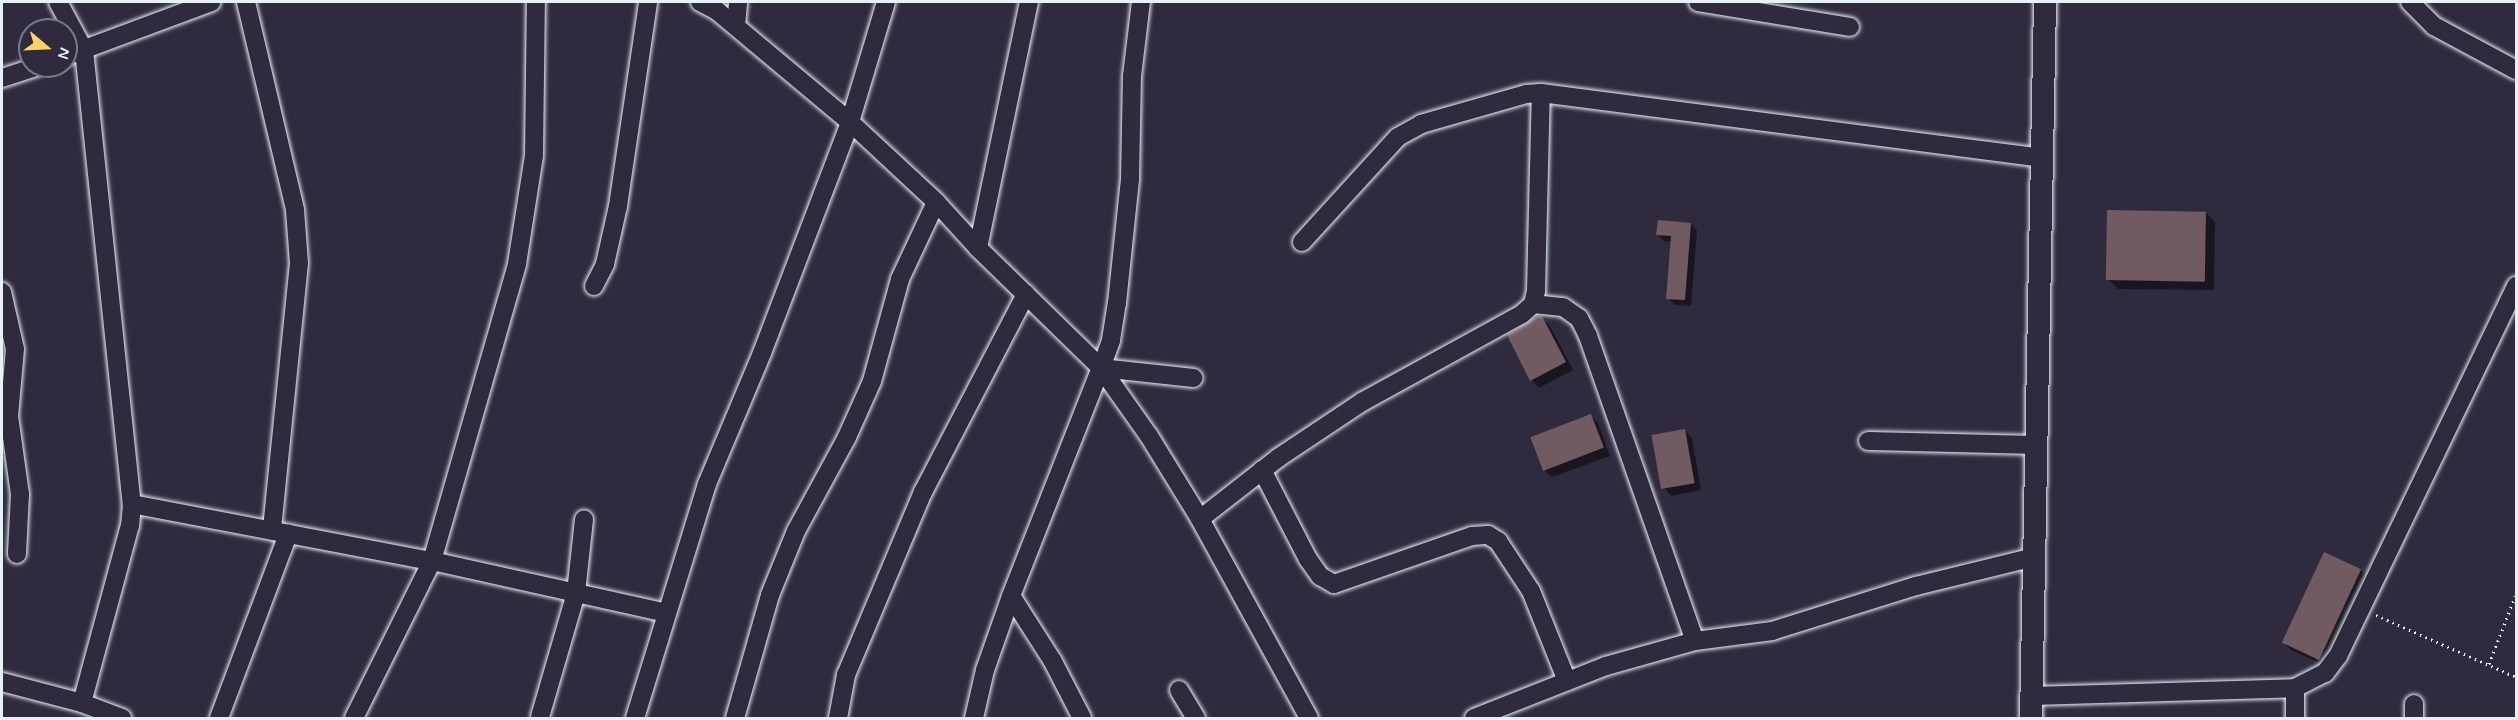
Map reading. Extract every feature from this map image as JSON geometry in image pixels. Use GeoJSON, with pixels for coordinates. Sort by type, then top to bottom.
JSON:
{"type":"FeatureCollection","features":[{"type":"Feature","properties":{"kind":"street"},"geometry":{"type":"LineString","coordinates":[[58,2],[84,50],[132,504],[130,525],[82,703]]}},
{"type":"Feature","properties":{"kind":"street"},"geometry":{"type":"LineString","coordinates":[[78,52],[211,2]]}},
{"type":"Feature","properties":{"kind":"street"},"geometry":{"type":"LineString","coordinates":[[219,718],[280,532],[299,263],[295,210],[246,2]]}},
{"type":"Feature","properties":{"kind":"street"},"geometry":{"type":"LineString","coordinates":[[354,718],[432,561],[517,264],[534,156],[536,2]]}},
{"type":"Feature","properties":{"kind":"street"},"geometry":{"type":"LineString","coordinates":[[594,286],[605,264],[618,206],[648,2]]}},
{"type":"Feature","properties":{"kind":"street"},"geometry":{"type":"LineString","coordinates":[[700,2],[735,26],[850,122],[936,202],[978,248],[1101,368],[1149,436],[1200,519],[1309,718]]}},
{"type":"Feature","properties":{"kind":"street"},"geometry":{"type":"LineString","coordinates":[[735,26],[738,2]]}},
{"type":"Feature","properties":{"kind":"street"},"geometry":{"type":"LineString","coordinates":[[635,718],[707,484],[762,353],[850,122],[886,2]]}},
{"type":"Feature","properties":{"kind":"street"},"geometry":{"type":"LineString","coordinates":[[978,248],[1029,2]]}},
{"type":"Feature","properties":{"kind":"street"},"geometry":{"type":"LineString","coordinates":[[974,718],[986,670],[1011,596],[1111,340],[1130,179],[1132,76],[1141,2]]}},
{"type":"Feature","properties":{"kind":"street"},"geometry":{"type":"LineString","coordinates":[[1698,2],[1850,27]]}},
{"type":"Feature","properties":{"kind":"street"},"geometry":{"type":"LineString","coordinates":[[2031,718],[2046,2]]}},
{"type":"Feature","properties":{"kind":"street"},"geometry":{"type":"LineString","coordinates":[[2410,2],[2434,26],[2517,70]]}},
{"type":"Feature","properties":{"kind":"street"},"geometry":{"type":"LineString","coordinates":[[2,78],[18,73]]}},
{"type":"Feature","properties":{"kind":"street"},"geometry":{"type":"LineString","coordinates":[[1200,519],[1262,470],[1362,402],[1522,314],[1533,304],[1536,291],[1540,93]]}},
{"type":"Feature","properties":{"kind":"street"},"geometry":{"type":"LineString","coordinates":[[1302,242],[1398,136],[1422,124],[1526,94],[1540,93],[2043,158]]}},
{"type":"Feature","properties":{"kind":"street"},"geometry":{"type":"LineString","coordinates":[[735,718],[770,595],[796,531],[847,436],[872,381],[900,279],[936,202]]}},
{"type":"Feature","properties":{"kind":"street"},"geometry":{"type":"LineString","coordinates":[[2032,696],[2295,688],[2325,673],[2338,657],[2517,286]]}},
{"type":"Feature","properties":{"kind":"street"},"geometry":{"type":"LineString","coordinates":[[2,292],[15,349],[9,416],[20,494],[17,554]]}},
{"type":"Feature","properties":{"kind":"street"},"geometry":{"type":"LineString","coordinates":[[838,718],[846,675],[923,492],[1026,294]]}},
{"type":"Feature","properties":{"kind":"street"},"geometry":{"type":"LineString","coordinates":[[1533,304],[1563,308],[1579,318],[1588,336],[1695,641]]}},
{"type":"Feature","properties":{"kind":"street"},"geometry":{"type":"LineString","coordinates":[[1101,368],[1193,378]]}},
{"type":"Feature","properties":{"kind":"street"},"geometry":{"type":"LineString","coordinates":[[1868,441],[2037,445]]}},
{"type":"Feature","properties":{"kind":"street"},"geometry":{"type":"LineString","coordinates":[[1262,470],[1308,559],[1320,576],[1334,584],[1472,536],[1488,535],[1498,541],[1531,591],[1567,681]]}},
{"type":"Feature","properties":{"kind":"street"},"geometry":{"type":"LineString","coordinates":[[132,504],[432,561],[666,613]]}},
{"type":"Feature","properties":{"kind":"street"},"geometry":{"type":"LineString","coordinates":[[540,717],[576,593],[584,519]]}},
{"type":"Feature","properties":{"kind":"street"},"geometry":{"type":"LineString","coordinates":[[1474,718],[1606,666],[1695,641],[1772,631],[1916,586],[2034,557]]}},
{"type":"Feature","properties":{"kind":"street"},"geometry":{"type":"LineString","coordinates":[[1011,596],[1052,660],[1082,718]]}},
{"type":"Feature","properties":{"kind":"street"},"geometry":{"type":"LineString","coordinates":[[2,682],[82,703],[122,718]]}},
{"type":"Feature","properties":{"kind":"street"},"geometry":{"type":"LineString","coordinates":[[2295,688],[2295,718]]}},
{"type":"Feature","properties":{"kind":"street"},"geometry":{"type":"LineString","coordinates":[[1179,690],[1196,718]]}},
{"type":"Feature","properties":{"kind":"path"},"geometry":{"type":"LineString","coordinates":[[2489,664],[2517,594]]}},
{"type":"Feature","properties":{"kind":"path"},"geometry":{"type":"LineString","coordinates":[[2361,608],[2517,677]]}},
{"type":"Feature","properties":{"kind":"building"},"geometry":{"type":"Polygon","coordinates":[[[2107,210],[2206,212],[2205,282],[2106,280],[2107,210]]]}},
{"type":"Feature","properties":{"kind":"building"},"geometry":{"type":"Polygon","coordinates":[[[1658,220],[1691,223],[1685,300],[1666,299],[1671,236],[1656,235],[1658,220]]]}},
{"type":"Feature","properties":{"kind":"building"},"geometry":{"type":"Polygon","coordinates":[[[1537,316],[1542,316],[1566,362],[1530,381],[1507,335],[1537,316]]]}},
{"type":"Feature","properties":{"kind":"building"},"geometry":{"type":"Polygon","coordinates":[[[1591,414],[1604,448],[1543,471],[1530,437],[1591,414]]]}},
{"type":"Feature","properties":{"kind":"building"},"geometry":{"type":"Polygon","coordinates":[[[1685,429],[1695,483],[1661,489],[1652,435],[1685,429]]]}},
{"type":"Feature","properties":{"kind":"building"},"geometry":{"type":"Polygon","coordinates":[[[2324,552],[2361,569],[2319,660],[2282,643],[2324,552]]]}}]}
